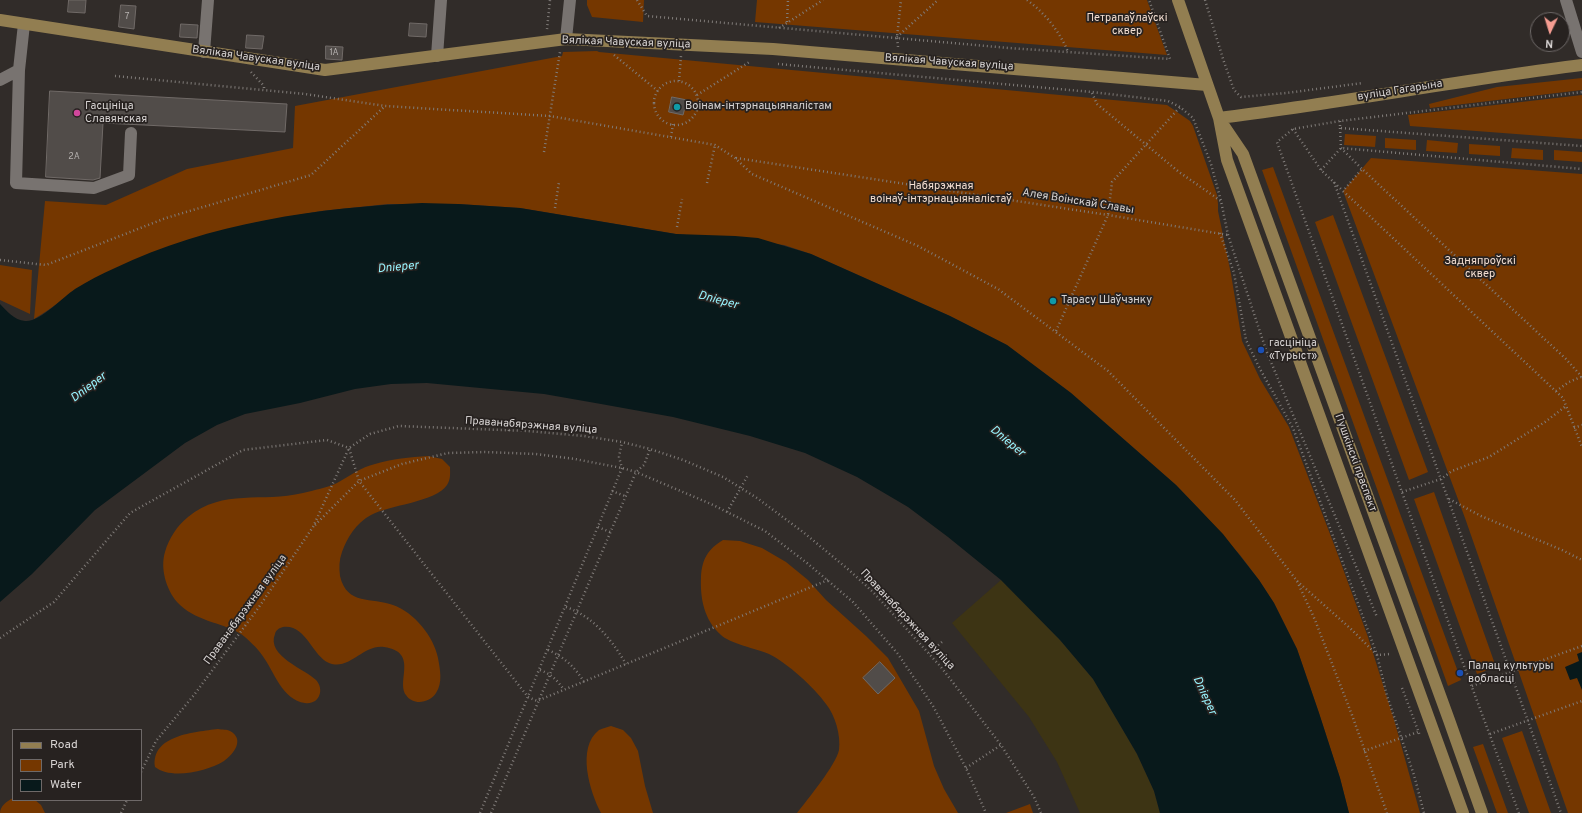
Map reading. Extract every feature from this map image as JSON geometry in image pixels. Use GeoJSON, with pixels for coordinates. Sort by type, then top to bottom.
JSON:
{"type":"FeatureCollection","features":[{"type":"Feature","properties":{"kind":"main road","name":"Пушкінскі праспект"},"geometry":{"type":"LineString","coordinates":[[1178,0],[1219,118],[1227,160],[1463,813]]}},
{"type":"Feature","properties":{"kind":"main road","name":"Вялікая Чавуская вуліца"},"geometry":{"type":"LineString","coordinates":[[0,20],[324,70],[546,41],[564,45],[773,49],[1207,85]]}},
{"type":"Feature","properties":{"kind":"main road","name":"вуліца Гагарына"},"geometry":{"type":"LineString","coordinates":[[1219,118],[1290,109],[1490,76],[1582,65]]}},
{"type":"Feature","properties":{"kind":"main road","name":"Пушкінскі праспект"},"geometry":{"type":"LineString","coordinates":[[1219,118],[1243,154],[1482,813]]}},
{"type":"Feature","properties":{"kind":"street"},"geometry":{"type":"LineString","coordinates":[[204,52],[208,0]]}},
{"type":"Feature","properties":{"kind":"street"},"geometry":{"type":"LineString","coordinates":[[437,56],[441,0]]}},
{"type":"Feature","properties":{"kind":"street"},"geometry":{"type":"LineString","coordinates":[[564,45],[570,0]]}},
{"type":"Feature","properties":{"kind":"street"},"geometry":{"type":"LineString","coordinates":[[1566,0],[1582,52]]}},
{"type":"Feature","properties":{"kind":"street"},"geometry":{"type":"LineString","coordinates":[[24,24],[19,70],[16,183],[94,188],[129,175],[131,133]]}},
{"type":"Feature","properties":{"kind":"street"},"geometry":{"type":"LineString","coordinates":[[0,80],[19,70]]}},
{"type":"Feature","properties":{"kind":"path"},"geometry":{"type":"LineString","coordinates":[[546,41],[550,0]]}},
{"type":"Feature","properties":{"kind":"path"},"geometry":{"type":"LineString","coordinates":[[637,0],[647,16],[1068,52],[1170,59],[1149,0]]}},
{"type":"Feature","properties":{"kind":"path"},"geometry":{"type":"LineString","coordinates":[[787,23],[788,0]]}},
{"type":"Feature","properties":{"kind":"path"},"geometry":{"type":"LineString","coordinates":[[779,28],[823,0]]}},
{"type":"Feature","properties":{"kind":"path"},"geometry":{"type":"LineString","coordinates":[[898,59],[897,37],[901,0]]}},
{"type":"Feature","properties":{"kind":"path"},"geometry":{"type":"LineString","coordinates":[[897,37],[938,0]]}},
{"type":"Feature","properties":{"kind":"path"},"geometry":{"type":"LineString","coordinates":[[1027,0],[1036,6],[1055,28],[1063,39],[1068,52]]}},
{"type":"Feature","properties":{"kind":"path"},"geometry":{"type":"LineString","coordinates":[[1205,0],[1234,90],[1241,97],[1286,93]]}},
{"type":"Feature","properties":{"kind":"path"},"geometry":{"type":"LineString","coordinates":[[544,152],[564,45]]}},
{"type":"Feature","properties":{"kind":"path"},"geometry":{"type":"LineString","coordinates":[[612,53],[658,91]]}},
{"type":"Feature","properties":{"kind":"path"},"geometry":{"type":"LineString","coordinates":[[679,81],[681,55]]}},
{"type":"Feature","properties":{"kind":"path"},"geometry":{"type":"LineString","coordinates":[[697,95],[751,62],[758,62]]}},
{"type":"Feature","properties":{"kind":"path"},"geometry":{"type":"LineString","coordinates":[[772,63],[1092,92],[1168,101],[1180,107],[1194,118],[1211,164],[1228,235],[1266,350],[1378,619]]}},
{"type":"Feature","properties":{"kind":"path"},"geometry":{"type":"LineString","coordinates":[[248,68],[264,86],[264,90]]}},
{"type":"Feature","properties":{"kind":"path"},"geometry":{"type":"LineString","coordinates":[[115,76],[305,94],[385,106],[550,116],[715,145],[735,158],[752,174],[918,246],[998,289],[1108,370],[1235,500],[1297,581],[1351,629],[1377,655],[1390,654]]}},
{"type":"Feature","properties":{"kind":"path"},"geometry":{"type":"LineString","coordinates":[[679,81],[685,82],[697,95],[698,108],[694,116],[686,123],[678,125],[668,123],[661,118],[656,111],[655,104],[658,91],[661,87],[668,83],[679,81]]}},
{"type":"Feature","properties":{"kind":"path"},"geometry":{"type":"LineString","coordinates":[[1092,92],[1097,104],[1179,172],[1221,201]]}},
{"type":"Feature","properties":{"kind":"path"},"geometry":{"type":"LineString","coordinates":[[1519,813],[1277,142],[1293,129],[1582,92]]}},
{"type":"Feature","properties":{"kind":"path"},"geometry":{"type":"LineString","coordinates":[[0,260],[46,265],[166,218],[311,175],[385,106]]}},
{"type":"Feature","properties":{"kind":"path"},"geometry":{"type":"LineString","coordinates":[[1056,331],[1108,215],[1112,182],[1180,107]]}},
{"type":"Feature","properties":{"kind":"path"},"geometry":{"type":"LineString","coordinates":[[1340,122],[1341,148],[1582,376],[1569,382],[1556,391]]}},
{"type":"Feature","properties":{"kind":"path"},"geometry":{"type":"LineString","coordinates":[[671,137],[673,124]]}},
{"type":"Feature","properties":{"kind":"path"},"geometry":{"type":"LineString","coordinates":[[1340,128],[1582,146]]}},
{"type":"Feature","properties":{"kind":"path"},"geometry":{"type":"LineString","coordinates":[[1293,129],[1321,170],[1563,398],[1582,447]]}},
{"type":"Feature","properties":{"kind":"path"},"geometry":{"type":"LineString","coordinates":[[707,182],[715,145]]}},
{"type":"Feature","properties":{"kind":"path"},"geometry":{"type":"LineString","coordinates":[[1341,148],[1582,169]]}},
{"type":"Feature","properties":{"kind":"path"},"geometry":{"type":"LineString","coordinates":[[1321,170],[1341,148]]}},
{"type":"Feature","properties":{"kind":"path","name":"Алея Воінскай Славы"},"geometry":{"type":"LineString","coordinates":[[735,158],[1108,215],[1228,235]]}},
{"type":"Feature","properties":{"kind":"path"},"geometry":{"type":"LineString","coordinates":[[1343,191],[1362,169]]}},
{"type":"Feature","properties":{"kind":"path"},"geometry":{"type":"LineString","coordinates":[[555,208],[559,182]]}},
{"type":"Feature","properties":{"kind":"path"},"geometry":{"type":"LineString","coordinates":[[1334,182],[1561,813]]}},
{"type":"Feature","properties":{"kind":"path"},"geometry":{"type":"LineString","coordinates":[[677,227],[682,199]]}},
{"type":"Feature","properties":{"kind":"path"},"geometry":{"type":"LineString","coordinates":[[1220,233],[1234,273],[1246,340],[1260,369],[1293,428],[1377,655],[1387,696],[1402,737],[1424,813]]}},
{"type":"Feature","properties":{"kind":"path"},"geometry":{"type":"LineString","coordinates":[[1402,492],[1441,479],[1452,472],[1489,457],[1536,428],[1566,406]]}},
{"type":"Feature","properties":{"kind":"path"},"geometry":{"type":"LineString","coordinates":[[509,420],[509,430]]}},
{"type":"Feature","properties":{"kind":"path"},"geometry":{"type":"LineString","coordinates":[[1574,428],[1582,425]]}},
{"type":"Feature","properties":{"kind":"path","name":"Праванабярэжная вуліца"},"geometry":{"type":"LineString","coordinates":[[142,770],[156,741],[194,695],[260,607],[313,527],[349,448],[370,434],[399,426],[509,430],[584,436],[622,442],[650,449],[683,460],[723,478],[757,498],[803,532],[849,570],[873,592],[929,653],[1001,745],[1034,797],[1041,813]]}},
{"type":"Feature","properties":{"kind":"path"},"geometry":{"type":"LineString","coordinates":[[0,638],[54,602],[130,513],[243,450],[327,440],[349,448],[359,481],[528,697],[537,701],[828,580]]}},
{"type":"Feature","properties":{"kind":"path"},"geometry":{"type":"LineString","coordinates":[[480,813],[622,468],[619,457],[622,442]]}},
{"type":"Feature","properties":{"kind":"path"},"geometry":{"type":"LineString","coordinates":[[491,813],[537,701],[625,496],[636,472],[644,465],[650,449]]}},
{"type":"Feature","properties":{"kind":"path"},"geometry":{"type":"LineString","coordinates":[[313,527],[359,481],[402,464],[448,452],[536,454],[575,459],[636,472],[727,512],[765,531],[828,580],[853,602],[898,654],[933,706],[966,768],[986,813]]}},
{"type":"Feature","properties":{"kind":"path"},"geometry":{"type":"LineString","coordinates":[[727,512],[748,475]]}},
{"type":"Feature","properties":{"kind":"path"},"geometry":{"type":"LineString","coordinates":[[612,491],[625,496]]}},
{"type":"Feature","properties":{"kind":"path"},"geometry":{"type":"LineString","coordinates":[[1448,499],[1481,516],[1582,560]]}},
{"type":"Feature","properties":{"kind":"path"},"geometry":{"type":"LineString","coordinates":[[598,527],[610,532]]}},
{"type":"Feature","properties":{"kind":"path"},"geometry":{"type":"LineString","coordinates":[[1297,581],[1315,620],[1352,715],[1387,813]]}},
{"type":"Feature","properties":{"kind":"path"},"geometry":{"type":"LineString","coordinates":[[565,606],[576,610],[603,631],[615,646],[626,664]]}},
{"type":"Feature","properties":{"kind":"path"},"geometry":{"type":"LineString","coordinates":[[929,653],[942,642]]}},
{"type":"Feature","properties":{"kind":"path"},"geometry":{"type":"LineString","coordinates":[[1472,686],[1582,646]]}},
{"type":"Feature","properties":{"kind":"path"},"geometry":{"type":"LineString","coordinates":[[1388,647],[1393,661]]}},
{"type":"Feature","properties":{"kind":"path"},"geometry":{"type":"LineString","coordinates":[[548,650],[557,654],[576,669],[584,682]]}},
{"type":"Feature","properties":{"kind":"path"},"geometry":{"type":"LineString","coordinates":[[540,670],[549,674],[564,690]]}},
{"type":"Feature","properties":{"kind":"path"},"geometry":{"type":"LineString","coordinates":[[1400,682],[1421,739]]}},
{"type":"Feature","properties":{"kind":"path"},"geometry":{"type":"LineString","coordinates":[[1490,734],[1582,701]]}},
{"type":"Feature","properties":{"kind":"path"},"geometry":{"type":"LineString","coordinates":[[1364,751],[1418,732]]}},
{"type":"Feature","properties":{"kind":"path"},"geometry":{"type":"LineString","coordinates":[[966,768],[1001,745]]}},
{"type":"Feature","properties":{"kind":"path"},"geometry":{"type":"LineString","coordinates":[[121,813],[127,801]]}},
{"type":"Feature","properties":{"kind":"path"},"geometry":{"type":"LineString","coordinates":[[982,813],[984,809]]}},
{"type":"Feature","properties":{"kind":"green space"},"geometry":{"type":"Polygon","coordinates":[[[587,0],[644,0],[643,22],[592,17],[587,5],[587,0]]]}},
{"type":"Feature","properties":{"kind":"green space","name":"Петрапаўлаўскі сквер"},"geometry":{"type":"Polygon","coordinates":[[[757,0],[1147,0],[1167,55],[755,22],[757,0]]]}},
{"type":"Feature","properties":{"kind":"green space","name":"Набярэжная воінаў-інтэрнацыяналістаў"},"geometry":{"type":"Polygon","coordinates":[[[597,51],[1167,105],[1190,121],[1217,195],[1218,211],[1231,274],[1242,341],[1260,379],[1289,427],[1335,547],[1368,637],[1395,723],[1420,813],[1349,813],[1340,778],[1297,649],[1274,603],[1240,555],[1176,485],[1071,393],[1007,345],[950,316],[811,254],[784,245],[676,234],[520,208],[458,204],[388,204],[321,211],[254,223],[92,280],[34,319],[45,201],[106,205],[187,169],[293,148],[295,106],[562,56],[563,52],[597,51]]]}},
{"type":"Feature","properties":{"kind":"green space"},"geometry":{"type":"Polygon","coordinates":[[[1582,78],[1582,90],[1430,108],[1429,104],[1497,87],[1582,78]]]}},
{"type":"Feature","properties":{"kind":"green space"},"geometry":{"type":"Polygon","coordinates":[[[1582,95],[1582,139],[1410,126],[1408,115],[1582,95]]]}},
{"type":"Feature","properties":{"kind":"green space"},"geometry":{"type":"Polygon","coordinates":[[[1345,134],[1376,136],[1375,147],[1344,145],[1345,134]]]}},
{"type":"Feature","properties":{"kind":"green space"},"geometry":{"type":"Polygon","coordinates":[[[1385,138],[1416,140],[1416,150],[1385,148],[1385,138]]]}},
{"type":"Feature","properties":{"kind":"green space"},"geometry":{"type":"Polygon","coordinates":[[[1427,140],[1458,143],[1457,153],[1426,151],[1427,140]]]}},
{"type":"Feature","properties":{"kind":"green space"},"geometry":{"type":"Polygon","coordinates":[[[1469,144],[1500,146],[1500,156],[1469,154],[1469,144]]]}},
{"type":"Feature","properties":{"kind":"green space"},"geometry":{"type":"Polygon","coordinates":[[[1512,148],[1543,150],[1543,160],[1511,158],[1512,148]]]}},
{"type":"Feature","properties":{"kind":"green space"},"geometry":{"type":"Polygon","coordinates":[[[1554,150],[1582,152],[1582,162],[1554,160],[1554,150]]]}},
{"type":"Feature","properties":{"kind":"green space","name":"Задняпроўскі сквер"},"geometry":{"type":"Polygon","coordinates":[[[1371,158],[1582,174],[1582,813],[1568,813],[1465,518],[1343,191],[1371,158]]]}},
{"type":"Feature","properties":{"kind":"green space"},"geometry":{"type":"Polygon","coordinates":[[[1273,167],[1461,680],[1448,686],[1262,170],[1273,167]]]}},
{"type":"Feature","properties":{"kind":"green space"},"geometry":{"type":"Polygon","coordinates":[[[1333,215],[1428,472],[1409,480],[1315,222],[1333,215]]]}},
{"type":"Feature","properties":{"kind":"green space"},"geometry":{"type":"Polygon","coordinates":[[[0,265],[32,270],[30,314],[0,300],[0,265]]]}},
{"type":"Feature","properties":{"kind":"green space"},"geometry":{"type":"Polygon","coordinates":[[[428,456],[442,459],[450,467],[450,478],[447,485],[441,491],[433,495],[379,512],[366,518],[353,531],[347,541],[341,555],[339,567],[343,586],[348,592],[361,599],[385,603],[401,608],[415,619],[428,634],[436,650],[440,676],[440,685],[436,693],[430,699],[417,702],[413,701],[406,695],[403,682],[404,661],[401,655],[395,650],[384,647],[376,647],[350,661],[337,664],[329,663],[318,654],[298,630],[291,627],[283,627],[278,629],[275,634],[274,642],[276,649],[288,661],[316,680],[320,688],[319,696],[314,702],[305,703],[297,701],[284,691],[262,655],[247,639],[233,630],[191,613],[173,597],[167,585],[163,565],[167,547],[171,537],[180,524],[202,508],[215,502],[229,499],[287,496],[325,488],[370,465],[381,462],[428,456]]]}},
{"type":"Feature","properties":{"kind":"green space"},"geometry":{"type":"Polygon","coordinates":[[[1434,492],[1496,667],[1477,674],[1414,499],[1434,492]]]}},
{"type":"Feature","properties":{"kind":"green space"},"geometry":{"type":"Polygon","coordinates":[[[723,540],[740,541],[762,548],[786,562],[808,580],[826,600],[888,658],[919,711],[934,766],[944,789],[958,813],[797,813],[821,782],[837,756],[839,750],[839,738],[837,726],[832,714],[821,698],[808,683],[792,669],[769,654],[725,638],[711,623],[702,601],[702,571],[704,560],[707,555],[713,547],[723,540]]]}},
{"type":"Feature","properties":{"kind":"green space"},"geometry":{"type":"Polygon","coordinates":[[[611,726],[623,730],[631,738],[638,751],[645,786],[653,813],[601,813],[589,782],[587,770],[588,748],[592,738],[599,730],[611,726]]]}},
{"type":"Feature","properties":{"kind":"green space"},"geometry":{"type":"Polygon","coordinates":[[[218,729],[229,730],[237,738],[234,751],[224,761],[209,768],[190,773],[170,773],[155,767],[156,756],[160,748],[167,742],[176,737],[187,734],[218,729]]]}},
{"type":"Feature","properties":{"kind":"green space"},"geometry":{"type":"Polygon","coordinates":[[[1522,731],[1551,813],[1529,813],[1502,738],[1522,731]]]}},
{"type":"Feature","properties":{"kind":"green space"},"geometry":{"type":"Polygon","coordinates":[[[1483,744],[1508,813],[1497,813],[1473,747],[1483,744]]]}},
{"type":"Feature","properties":{"kind":"green space"},"geometry":{"type":"Polygon","coordinates":[[[12,799],[12,801],[36,801],[41,805],[45,813],[0,813],[0,810],[6,802],[12,799]]]}},
{"type":"Feature","properties":{"kind":"green space"},"geometry":{"type":"Polygon","coordinates":[[[1030,804],[1033,813],[1006,813],[1030,804]]]}},
{"type":"Feature","properties":{"kind":"sand"},"geometry":{"type":"Polygon","coordinates":[[[1001,580],[1060,640],[1093,679],[1137,754],[1154,791],[1160,813],[1080,813],[1057,762],[1029,717],[952,623],[1001,580]]]}},
{"type":"Feature","properties":{"kind":"water","name":"Dnieper"},"geometry":{"type":"Polygon","coordinates":[[[422,203],[520,208],[676,234],[758,238],[811,254],[950,316],[1007,345],[1071,393],[1176,485],[1223,534],[1259,580],[1274,603],[1297,649],[1340,778],[1349,813],[1160,813],[1154,791],[1137,754],[1093,679],[1060,640],[1001,580],[908,507],[857,477],[805,453],[750,436],[673,417],[544,394],[427,383],[391,384],[355,389],[300,403],[245,414],[217,425],[185,443],[95,510],[32,574],[0,602],[0,304],[17,319],[31,321],[51,309],[75,289],[100,275],[151,252],[188,239],[265,220],[305,213],[383,205],[422,203]]]}},
{"type":"Feature","properties":{"kind":"water"},"geometry":{"type":"Polygon","coordinates":[[[1582,652],[1582,690],[1577,678],[1570,680],[1565,667],[1579,661],[1577,654],[1582,652]]]}},
{"type":"Feature","properties":{"kind":"building"},"geometry":{"type":"Polygon","coordinates":[[[69,0],[86,0],[85,13],[68,12],[69,0]]]}},
{"type":"Feature","properties":{"kind":"building"},"geometry":{"type":"Polygon","coordinates":[[[121,5],[136,6],[134,29],[119,27],[121,5]]]}},
{"type":"Feature","properties":{"kind":"building"},"geometry":{"type":"Polygon","coordinates":[[[410,23],[427,24],[426,37],[409,36],[410,23]]]}},
{"type":"Feature","properties":{"kind":"building"},"geometry":{"type":"Polygon","coordinates":[[[181,24],[198,25],[197,38],[180,37],[181,24]]]}},
{"type":"Feature","properties":{"kind":"building"},"geometry":{"type":"Polygon","coordinates":[[[247,35],[264,36],[262,49],[246,48],[247,35]]]}},
{"type":"Feature","properties":{"kind":"building"},"geometry":{"type":"Polygon","coordinates":[[[326,46],[343,47],[342,60],[326,59],[326,46]]]}},
{"type":"Feature","properties":{"kind":"building"},"geometry":{"type":"Polygon","coordinates":[[[50,91],[287,104],[285,132],[103,123],[100,178],[93,180],[46,177],[50,91]]]}},
{"type":"Feature","properties":{"kind":"building"},"geometry":{"type":"Polygon","coordinates":[[[672,97],[687,100],[683,115],[669,112],[672,97]]]}},
{"type":"Feature","properties":{"kind":"building"},"geometry":{"type":"Polygon","coordinates":[[[880,662],[895,678],[878,694],[863,678],[880,662]]]}},
{"type":"Feature","properties":{"kind":"place","name":"Воінам-інтэрнацыяналістам"},"geometry":{"type":"Point","coordinates":[677,107]}},
{"type":"Feature","properties":{"kind":"place","name":"Гасцініца Славянская"},"geometry":{"type":"Point","coordinates":[77,113]}},
{"type":"Feature","properties":{"kind":"place","name":"Тарасу Шаўчэнку"},"geometry":{"type":"Point","coordinates":[1053,301]}},
{"type":"Feature","properties":{"kind":"place","name":"гасцініца «Турыст»"},"geometry":{"type":"Point","coordinates":[1261,350]}},
{"type":"Feature","properties":{"kind":"place","name":"Палац культуры вобласці"},"geometry":{"type":"Point","coordinates":[1460,673]}}]}
